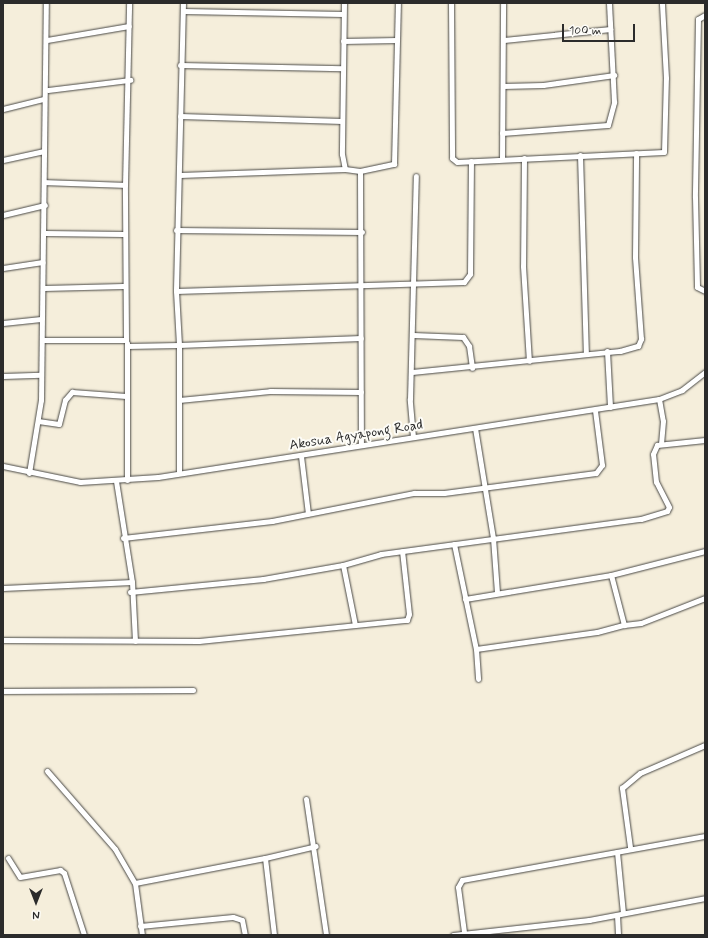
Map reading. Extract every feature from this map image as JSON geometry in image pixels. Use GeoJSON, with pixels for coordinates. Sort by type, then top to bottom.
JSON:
{"type":"FeatureCollection","features":[{"type":"Feature","properties":{"kind":"street"},"geometry":{"type":"LineString","coordinates":[[29,473],[38,421],[41,374],[41,319],[44,288],[43,262],[45,233],[43,99],[48,90],[46,3]]}},
{"type":"Feature","properties":{"kind":"street"},"geometry":{"type":"LineString","coordinates":[[127,480],[127,346],[123,286],[123,234],[130,80],[129,3]]}},
{"type":"Feature","properties":{"kind":"street"},"geometry":{"type":"LineString","coordinates":[[179,473],[179,345],[176,291],[176,230],[180,175],[180,65],[183,3]]}},
{"type":"Feature","properties":{"kind":"street"},"geometry":{"type":"LineString","coordinates":[[344,3],[342,121],[345,169]]}},
{"type":"Feature","properties":{"kind":"street"},"geometry":{"type":"LineString","coordinates":[[180,175],[345,169],[360,171],[394,164],[398,3]]}},
{"type":"Feature","properties":{"kind":"street"},"geometry":{"type":"LineString","coordinates":[[451,3],[452,158],[457,162],[580,155],[636,153],[661,154],[667,149],[662,3]]}},
{"type":"Feature","properties":{"kind":"street"},"geometry":{"type":"LineString","coordinates":[[502,159],[504,40],[503,3]]}},
{"type":"Feature","properties":{"kind":"street"},"geometry":{"type":"LineString","coordinates":[[502,133],[608,125],[613,116],[614,75],[609,3]]}},
{"type":"Feature","properties":{"kind":"street"},"geometry":{"type":"LineString","coordinates":[[182,11],[343,14]]}},
{"type":"Feature","properties":{"kind":"street"},"geometry":{"type":"LineString","coordinates":[[705,15],[698,19],[695,197],[697,287],[705,291]]}},
{"type":"Feature","properties":{"kind":"street"},"geometry":{"type":"LineString","coordinates":[[47,40],[129,26]]}},
{"type":"Feature","properties":{"kind":"street"},"geometry":{"type":"LineString","coordinates":[[504,40],[610,29]]}},
{"type":"Feature","properties":{"kind":"street"},"geometry":{"type":"LineString","coordinates":[[343,40],[397,40]]}},
{"type":"Feature","properties":{"kind":"street"},"geometry":{"type":"LineString","coordinates":[[180,65],[343,68]]}},
{"type":"Feature","properties":{"kind":"street"},"geometry":{"type":"LineString","coordinates":[[503,86],[543,85],[614,75]]}},
{"type":"Feature","properties":{"kind":"street"},"geometry":{"type":"LineString","coordinates":[[48,90],[130,80]]}},
{"type":"Feature","properties":{"kind":"street"},"geometry":{"type":"LineString","coordinates":[[3,109],[43,99]]}},
{"type":"Feature","properties":{"kind":"street"},"geometry":{"type":"LineString","coordinates":[[180,116],[342,121]]}},
{"type":"Feature","properties":{"kind":"street"},"geometry":{"type":"LineString","coordinates":[[3,160],[44,151]]}},
{"type":"Feature","properties":{"kind":"street"},"geometry":{"type":"LineString","coordinates":[[412,372],[472,368],[586,352],[607,352],[631,349],[641,339],[635,258],[636,153]]}},
{"type":"Feature","properties":{"kind":"street"},"geometry":{"type":"LineString","coordinates":[[580,155],[586,352]]}},
{"type":"Feature","properties":{"kind":"street"},"geometry":{"type":"LineString","coordinates":[[524,158],[523,266],[529,361]]}},
{"type":"Feature","properties":{"kind":"street"},"geometry":{"type":"LineString","coordinates":[[176,291],[361,287],[468,280],[471,161]]}},
{"type":"Feature","properties":{"kind":"street"},"geometry":{"type":"LineString","coordinates":[[360,171],[362,232],[361,445]]}},
{"type":"Feature","properties":{"kind":"street"},"geometry":{"type":"LineString","coordinates":[[413,437],[412,372],[416,284],[416,176]]}},
{"type":"Feature","properties":{"kind":"street"},"geometry":{"type":"LineString","coordinates":[[44,182],[125,185]]}},
{"type":"Feature","properties":{"kind":"street"},"geometry":{"type":"LineString","coordinates":[[3,215],[45,205]]}},
{"type":"Feature","properties":{"kind":"street"},"geometry":{"type":"LineString","coordinates":[[176,230],[362,232]]}},
{"type":"Feature","properties":{"kind":"street"},"geometry":{"type":"LineString","coordinates":[[45,233],[123,234]]}},
{"type":"Feature","properties":{"kind":"street"},"geometry":{"type":"LineString","coordinates":[[3,268],[43,262]]}},
{"type":"Feature","properties":{"kind":"street"},"geometry":{"type":"LineString","coordinates":[[44,288],[123,286]]}},
{"type":"Feature","properties":{"kind":"street"},"geometry":{"type":"LineString","coordinates":[[3,323],[41,319]]}},
{"type":"Feature","properties":{"kind":"street"},"geometry":{"type":"LineString","coordinates":[[413,335],[463,337],[468,346],[472,368]]}},
{"type":"Feature","properties":{"kind":"street"},"geometry":{"type":"LineString","coordinates":[[127,346],[361,338]]}},
{"type":"Feature","properties":{"kind":"street"},"geometry":{"type":"LineString","coordinates":[[42,340],[126,340]]}},
{"type":"Feature","properties":{"kind":"street"},"geometry":{"type":"LineString","coordinates":[[607,352],[610,407]]}},
{"type":"Feature","properties":{"kind":"street","name":"Akosua Agyapong Road"},"geometry":{"type":"LineString","coordinates":[[3,466],[29,473],[80,482],[116,482],[301,456],[361,445],[659,399],[682,390],[705,372]]}},
{"type":"Feature","properties":{"kind":"street"},"geometry":{"type":"LineString","coordinates":[[3,376],[41,374]]}},
{"type":"Feature","properties":{"kind":"street"},"geometry":{"type":"LineString","coordinates":[[179,400],[270,391],[361,392]]}},
{"type":"Feature","properties":{"kind":"street"},"geometry":{"type":"LineString","coordinates":[[38,421],[59,424],[65,400],[72,392],[126,396]]}},
{"type":"Feature","properties":{"kind":"street"},"geometry":{"type":"LineString","coordinates":[[659,399],[663,421],[661,443]]}},
{"type":"Feature","properties":{"kind":"street"},"geometry":{"type":"LineString","coordinates":[[123,538],[240,526],[414,493],[444,493],[596,473],[602,465],[595,410]]}},
{"type":"Feature","properties":{"kind":"street"},"geometry":{"type":"LineString","coordinates":[[475,428],[486,487],[493,538],[497,592]]}},
{"type":"Feature","properties":{"kind":"street"},"geometry":{"type":"LineString","coordinates":[[130,592],[255,580],[343,565],[360,558],[402,551],[641,519],[667,511],[669,502],[656,482],[654,449],[661,443],[705,440]]}},
{"type":"Feature","properties":{"kind":"street"},"geometry":{"type":"LineString","coordinates":[[301,456],[308,514]]}},
{"type":"Feature","properties":{"kind":"street"},"geometry":{"type":"LineString","coordinates":[[116,482],[123,538],[132,582],[130,592],[135,641]]}},
{"type":"Feature","properties":{"kind":"street"},"geometry":{"type":"LineString","coordinates":[[454,544],[476,649],[478,680]]}},
{"type":"Feature","properties":{"kind":"street"},"geometry":{"type":"LineString","coordinates":[[3,640],[198,641],[409,618],[402,551]]}},
{"type":"Feature","properties":{"kind":"street"},"geometry":{"type":"LineString","coordinates":[[465,600],[497,592],[611,575],[705,551]]}},
{"type":"Feature","properties":{"kind":"street"},"geometry":{"type":"LineString","coordinates":[[343,565],[355,625]]}},
{"type":"Feature","properties":{"kind":"street"},"geometry":{"type":"LineString","coordinates":[[611,575],[624,625]]}},
{"type":"Feature","properties":{"kind":"street"},"geometry":{"type":"LineString","coordinates":[[3,588],[132,582]]}},
{"type":"Feature","properties":{"kind":"street"},"geometry":{"type":"LineString","coordinates":[[476,649],[597,632],[624,625],[641,623],[705,598]]}},
{"type":"Feature","properties":{"kind":"street"},"geometry":{"type":"LineString","coordinates":[[3,691],[193,690]]}},
{"type":"Feature","properties":{"kind":"street"},"geometry":{"type":"LineString","coordinates":[[630,847],[622,788],[640,773],[705,745]]}},
{"type":"Feature","properties":{"kind":"street"},"geometry":{"type":"LineString","coordinates":[[47,772],[115,849],[135,883],[142,935]]}},
{"type":"Feature","properties":{"kind":"street"},"geometry":{"type":"LineString","coordinates":[[306,799],[316,846],[326,935]]}},
{"type":"Feature","properties":{"kind":"street"},"geometry":{"type":"LineString","coordinates":[[464,932],[459,882],[617,852],[630,847],[705,836]]}},
{"type":"Feature","properties":{"kind":"street"},"geometry":{"type":"LineString","coordinates":[[135,883],[265,858],[316,846]]}},
{"type":"Feature","properties":{"kind":"street"},"geometry":{"type":"LineString","coordinates":[[617,852],[623,913]]}},
{"type":"Feature","properties":{"kind":"street"},"geometry":{"type":"LineString","coordinates":[[8,858],[20,877],[60,870],[64,873],[84,935]]}},
{"type":"Feature","properties":{"kind":"street"},"geometry":{"type":"LineString","coordinates":[[265,858],[274,935]]}},
{"type":"Feature","properties":{"kind":"street"},"geometry":{"type":"LineString","coordinates":[[453,935],[464,932],[617,915],[705,898]]}},
{"type":"Feature","properties":{"kind":"street"},"geometry":{"type":"LineString","coordinates":[[617,915],[618,935]]}},
{"type":"Feature","properties":{"kind":"street"},"geometry":{"type":"LineString","coordinates":[[140,926],[233,917],[242,920],[245,935]]}}]}
